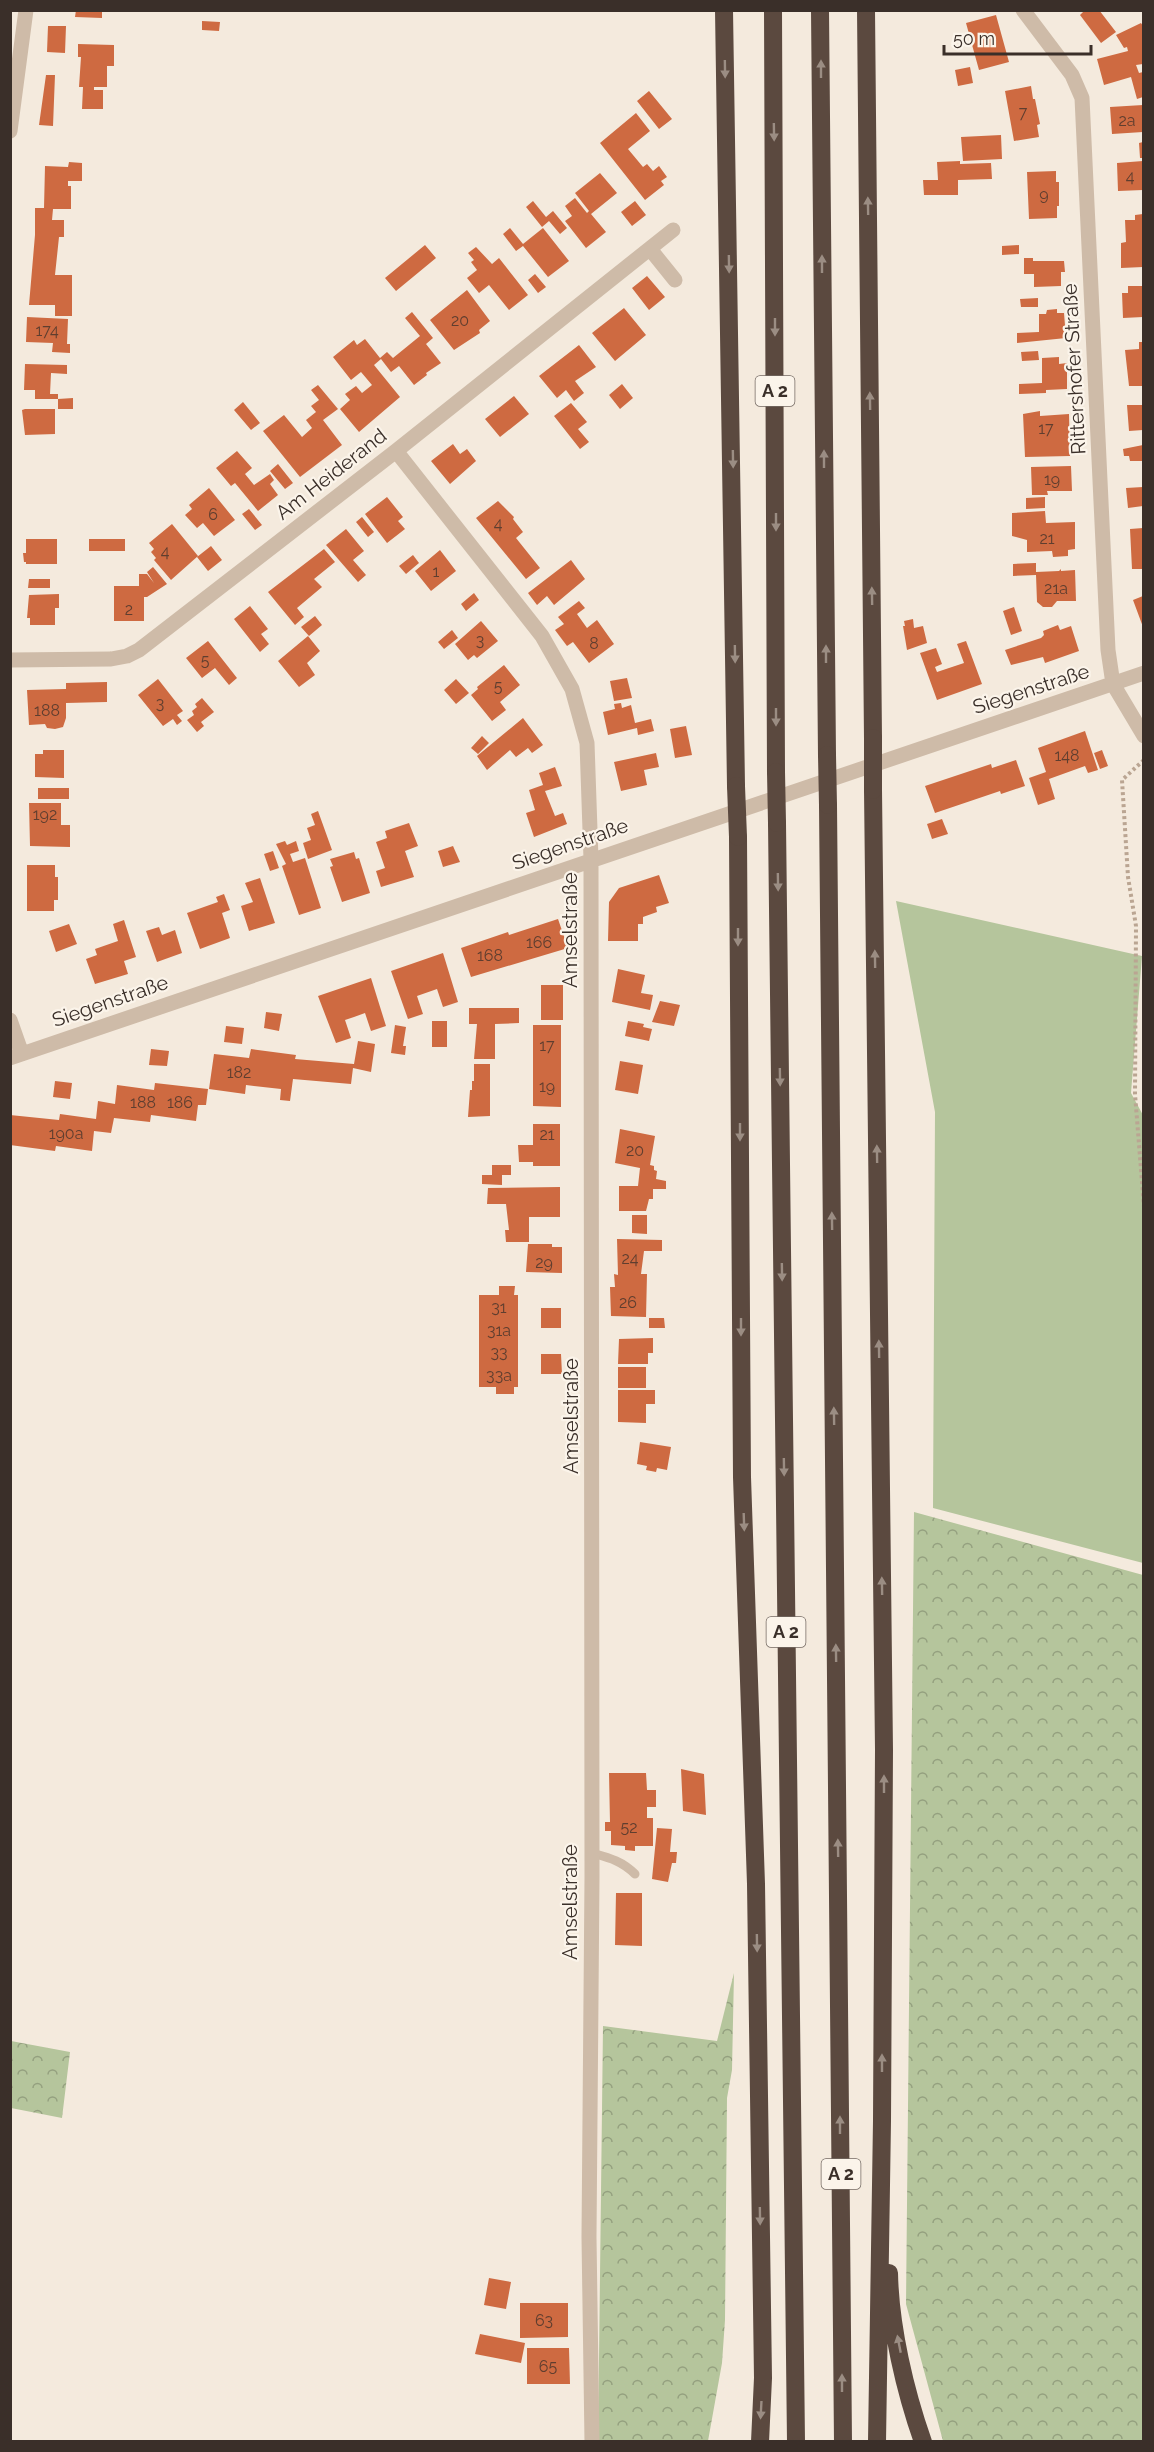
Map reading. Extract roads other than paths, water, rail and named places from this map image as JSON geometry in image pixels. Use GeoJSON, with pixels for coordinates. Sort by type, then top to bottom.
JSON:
{"type":"FeatureCollection","features":[{"type":"Feature","properties":{"kind":"highway"},"geometry":{"type":"LineString","coordinates":[[724,10],[738,837],[742,1477],[756,1884],[763,2378],[760,2442]]}},
{"type":"Feature","properties":{"kind":"highway","name":"A 2"},"geometry":{"type":"LineString","coordinates":[[773,10],[776,772],[796,2442]]}},
{"type":"Feature","properties":{"kind":"highway","name":"A 2"},"geometry":{"type":"LineString","coordinates":[[820,10],[843,2442]]}},
{"type":"Feature","properties":{"kind":"highway"},"geometry":{"type":"LineString","coordinates":[[866,10],[884,1738],[882,2121],[877,2442]]}},
{"type":"Feature","properties":{"kind":"highway"},"geometry":{"type":"LineString","coordinates":[[882,2121],[889,2173],[889,2277],[905,2379],[923,2442]]}},
{"type":"Feature","properties":{"kind":"street"},"geometry":{"type":"LineString","coordinates":[[10,131],[26,10]]}},
{"type":"Feature","properties":{"kind":"street","name":"Rittershofer Straße"},"geometry":{"type":"LineString","coordinates":[[1023,10],[1072,75],[1082,98],[1108,650],[1113,684],[1143,736]]}},
{"type":"Feature","properties":{"kind":"street","name":"Am Heiderand"},"geometry":{"type":"LineString","coordinates":[[10,660],[111,659],[127,656],[139,650],[396,451],[673,230]]}},
{"type":"Feature","properties":{"kind":"street"},"geometry":{"type":"LineString","coordinates":[[650,249],[675,280]]}},
{"type":"Feature","properties":{"kind":"street","name":"Amselstraße"},"geometry":{"type":"LineString","coordinates":[[396,451],[542,636],[572,689],[587,743],[591,859],[592,1853],[589,2237],[591,2442]]}},
{"type":"Feature","properties":{"kind":"street","name":"Siegenstraße"},"geometry":{"type":"LineString","coordinates":[[16,1056],[1143,673]]}},
{"type":"Feature","properties":{"kind":"street"},"geometry":{"type":"LineString","coordinates":[[10,1020],[16,1056]]}},
{"type":"Feature","properties":{"kind":"lane"},"geometry":{"type":"LineString","coordinates":[[592,1853],[615,1859],[635,1874]]}}]}
